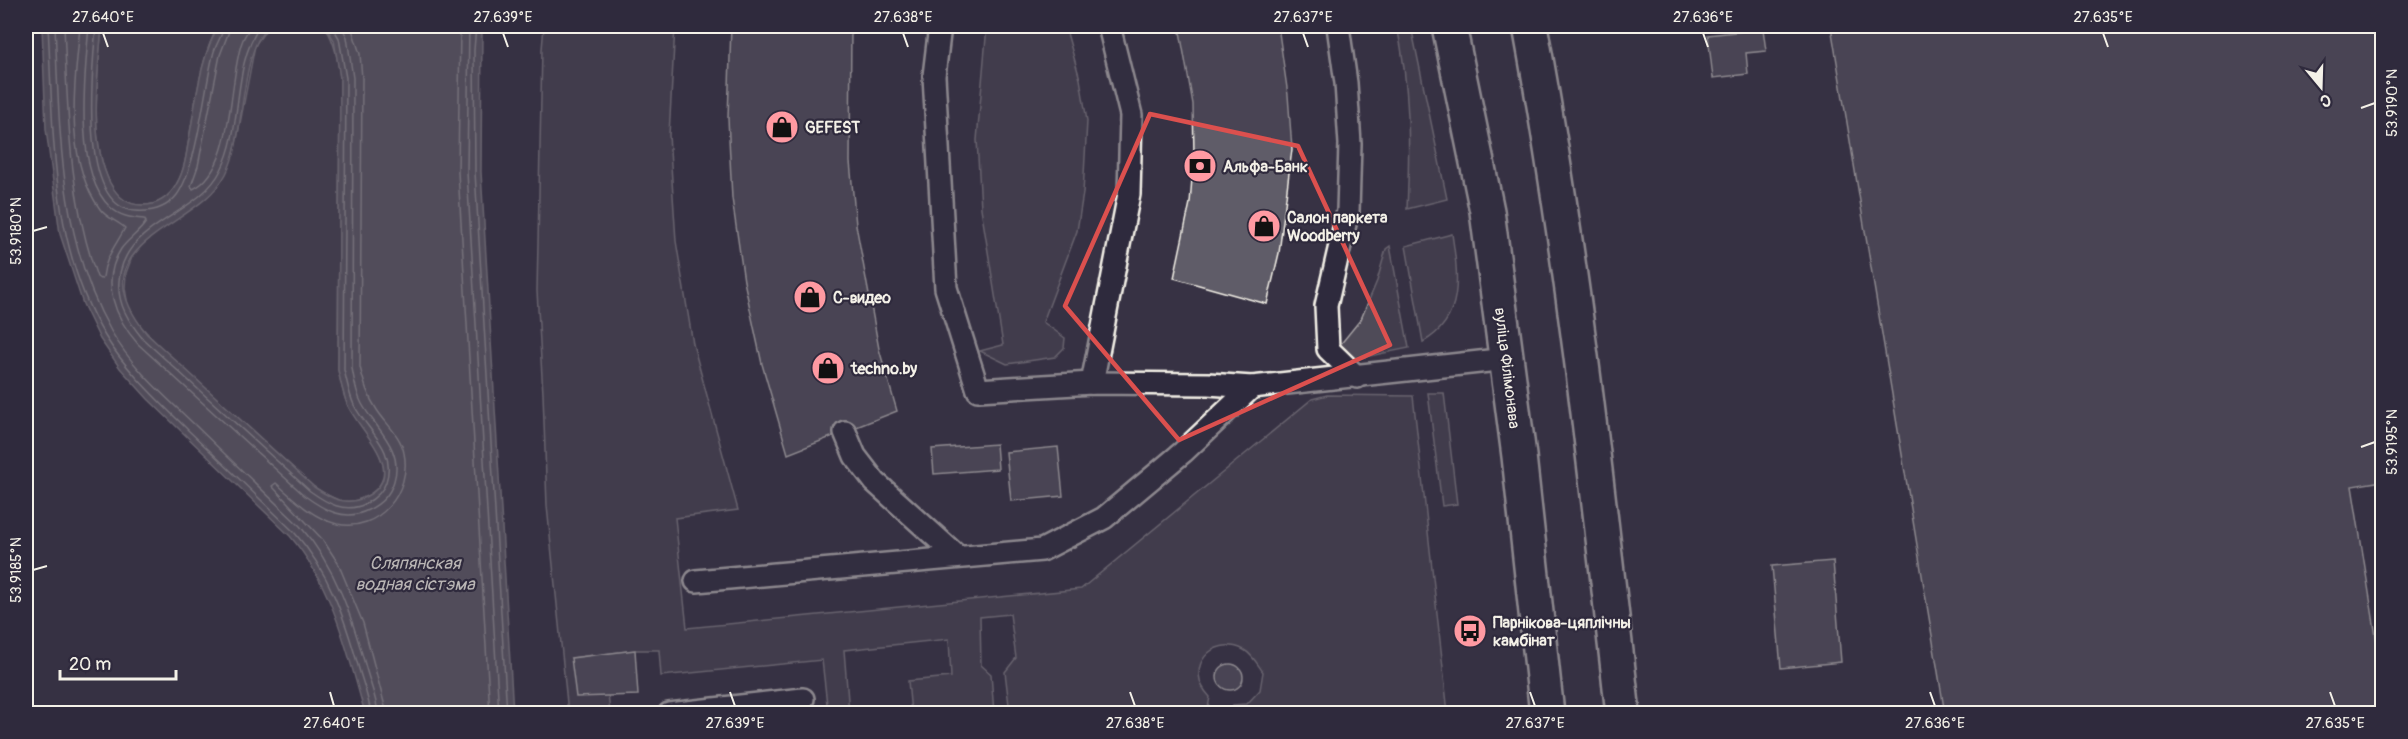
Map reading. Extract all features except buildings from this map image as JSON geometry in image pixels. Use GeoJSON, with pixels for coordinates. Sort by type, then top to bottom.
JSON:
{"type":"FeatureCollection","features":[{"type":"Feature","properties":{"kind":"main road","name":"вуліца Філімонава"},"geometry":{"type":"LineString","coordinates":[[1449,26],[1487,211],[1507,359],[1547,714]]}},
{"type":"Feature","properties":{"kind":"main road"},"geometry":{"type":"LineString","coordinates":[[1530,26],[1558,195],[1592,435],[1623,714]]}},
{"type":"Feature","properties":{"kind":"lane"},"geometry":{"type":"LineString","coordinates":[[940,26],[934,76],[946,288],[978,390],[1092,383],[1208,384],[1252,387],[1507,359]]}},
{"type":"Feature","properties":{"kind":"lane"},"geometry":{"type":"LineString","coordinates":[[1092,383],[1129,195],[1131,115],[1109,26]]}},
{"type":"Feature","properties":{"kind":"lane"},"geometry":{"type":"LineString","coordinates":[[1338,26],[1346,83],[1350,144],[1348,211],[1326,306],[1328,349],[1357,377]]}},
{"type":"Feature","properties":{"kind":"lane"},"geometry":{"type":"LineString","coordinates":[[696,581],[1042,550],[1104,518],[1183,452],[1252,387]]}},
{"type":"Feature","properties":{"kind":"lane"},"geometry":{"type":"LineString","coordinates":[[845,432],[855,456],[875,483],[958,557]]}},
{"type":"Feature","properties":{"kind":"lane"},"geometry":{"type":"LineString","coordinates":[[669,714],[803,699]]}},
{"type":"Feature","properties":{"kind":"highlighted area"},"geometry":{"type":"Polygon","coordinates":[[[1150,114],[1298,146],[1390,345],[1179,440],[1065,306],[1150,114]]]}},
{"type":"Feature","properties":{"kind":"shaded area"},"geometry":{"type":"Polygon","coordinates":[[[102,26],[219,26],[212,38],[203,66],[181,174],[171,192],[162,200],[152,204],[136,205],[122,199],[110,183],[103,166],[96,106],[102,26]]]}},
{"type":"Feature","properties":{"kind":"shaded area"},"geometry":{"type":"Polygon","coordinates":[[[269,26],[325,26],[334,45],[338,64],[340,78],[338,370],[348,406],[371,440],[383,465],[383,477],[378,488],[358,500],[338,500],[314,487],[159,346],[136,321],[128,306],[125,288],[126,273],[132,257],[234,155],[255,45],[269,26]]]}},
{"type":"Feature","properties":{"kind":"shaded area"},"geometry":{"type":"Polygon","coordinates":[[[544,26],[675,26],[669,135],[676,241],[693,344],[738,510],[675,518],[687,628],[1081,589],[1312,399],[1327,395],[1413,396],[1448,713],[1229,713],[1233,705],[1247,704],[1260,690],[1263,672],[1247,652],[1232,646],[1212,650],[1200,665],[1199,675],[1202,686],[1210,697],[1207,713],[1010,713],[1005,672],[1016,658],[1010,614],[980,617],[981,665],[991,674],[994,713],[911,713],[908,681],[951,677],[949,639],[844,650],[849,713],[828,713],[822,660],[661,676],[659,650],[635,650],[571,658],[608,694],[610,713],[568,713],[547,506],[537,291],[544,26]]]}},
{"type":"Feature","properties":{"kind":"shaded area"},"geometry":{"type":"Polygon","coordinates":[[[987,26],[1065,26],[1080,79],[1087,121],[1083,193],[1077,231],[1043,322],[1065,338],[1064,348],[1055,357],[1007,364],[980,351],[1003,345],[981,208],[977,140],[987,26]]]}},
{"type":"Feature","properties":{"kind":"shaded area"},"geometry":{"type":"Polygon","coordinates":[[[1397,26],[1411,26],[1447,199],[1407,209],[1408,117],[1397,26]]]}},
{"type":"Feature","properties":{"kind":"shaded area"},"geometry":{"type":"Polygon","coordinates":[[[1452,234],[1457,280],[1456,294],[1446,321],[1437,332],[1423,342],[1406,246],[1452,234]]]}},
{"type":"Feature","properties":{"kind":"shaded area"},"geometry":{"type":"Polygon","coordinates":[[[1390,246],[1409,348],[1350,360],[1335,351],[1361,319],[1377,281],[1386,249],[1390,246]]]}},
{"type":"Feature","properties":{"kind":"shaded area"},"geometry":{"type":"Polygon","coordinates":[[[1428,393],[1444,393],[1457,504],[1442,506],[1428,393]]]}},
{"type":"Feature","properties":{"kind":"shaded area"},"geometry":{"type":"Polygon","coordinates":[[[897,707],[898,713],[861,713],[861,712],[897,707]]]}},
{"type":"Feature","properties":{"kind":"water","name":"Сляпянская водная сістэма"},"geometry":{"type":"Polygon","coordinates":[[[42,26],[102,26],[96,106],[103,166],[110,183],[122,199],[136,205],[147,205],[162,200],[171,192],[183,169],[203,66],[212,38],[219,26],[269,26],[259,38],[252,54],[233,157],[226,174],[211,193],[148,240],[131,258],[124,278],[128,303],[147,334],[314,487],[332,498],[351,501],[365,497],[378,488],[383,477],[383,465],[371,440],[348,406],[338,370],[340,78],[334,40],[325,26],[482,26],[481,172],[513,713],[365,713],[337,620],[305,555],[290,536],[148,399],[120,368],[100,339],[83,304],[60,234],[46,129],[42,26]]]}},
{"type":"Feature","properties":{"kind":"place","name":"GEFEST"},"geometry":{"type":"Point","coordinates":[782,127]}},
{"type":"Feature","properties":{"kind":"place","name":"Альфа-Банк"},"geometry":{"type":"Point","coordinates":[1200,166]}},
{"type":"Feature","properties":{"kind":"place","name":"Салон паркета Woodberry"},"geometry":{"type":"Point","coordinates":[1264,226]}},
{"type":"Feature","properties":{"kind":"place","name":"С-видео"},"geometry":{"type":"Point","coordinates":[810,297]}},
{"type":"Feature","properties":{"kind":"place","name":"techno.by"},"geometry":{"type":"Point","coordinates":[828,368]}},
{"type":"Feature","properties":{"kind":"place","name":"Парнікова-цяплічны камбінат"},"geometry":{"type":"Point","coordinates":[1470,631]}}]}
